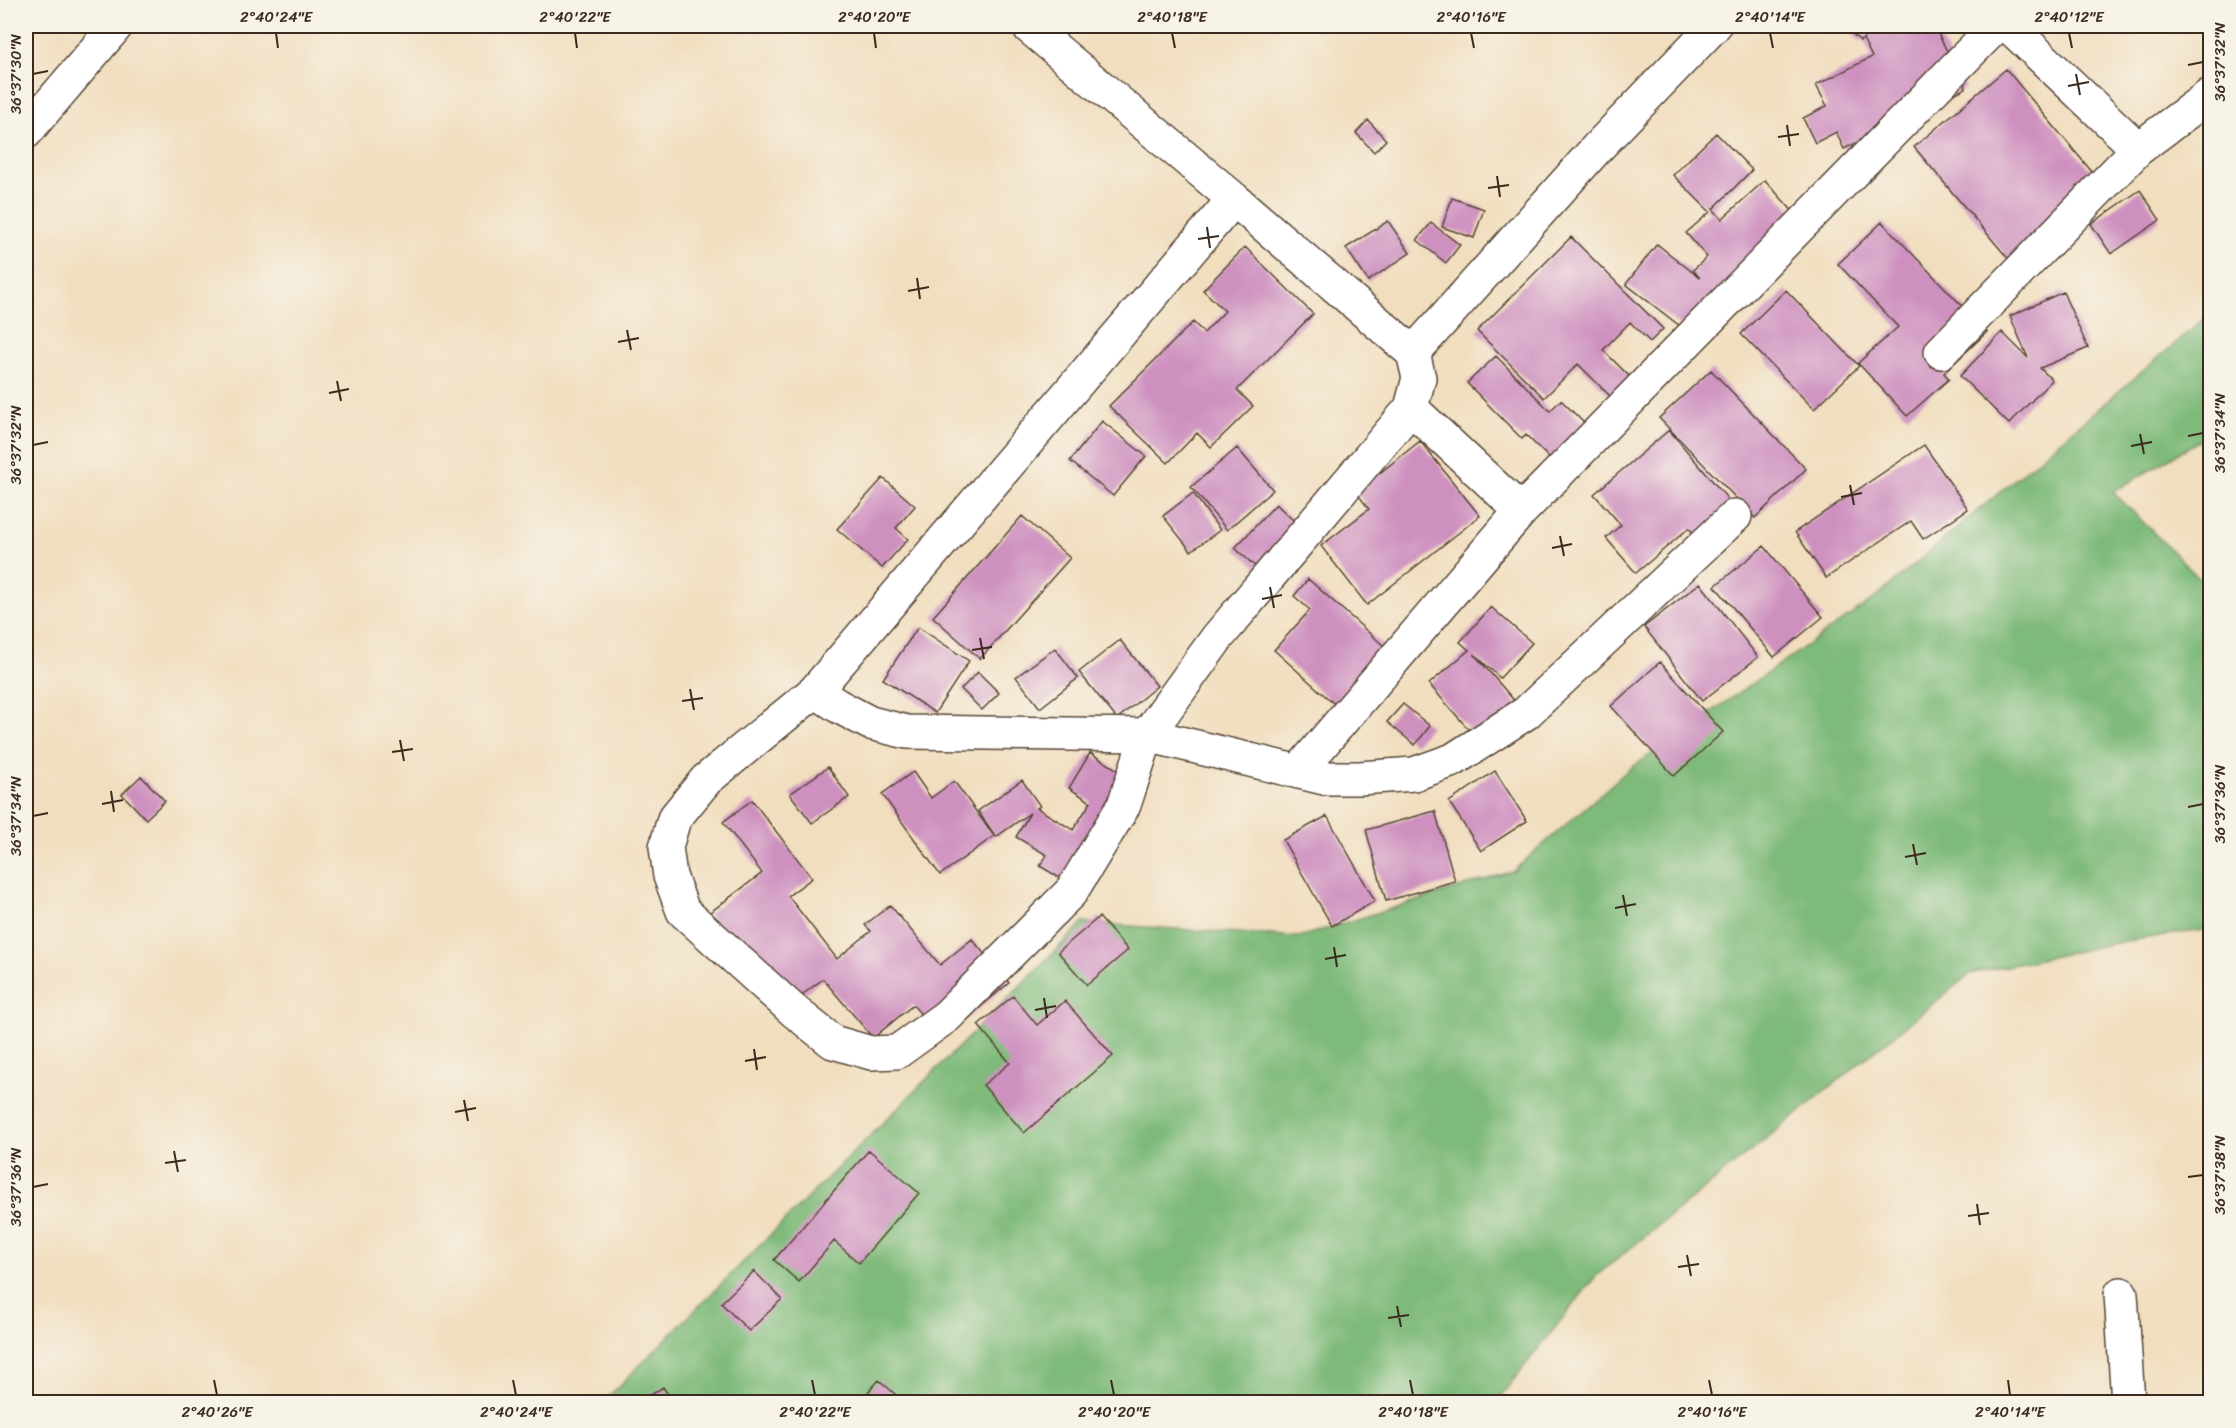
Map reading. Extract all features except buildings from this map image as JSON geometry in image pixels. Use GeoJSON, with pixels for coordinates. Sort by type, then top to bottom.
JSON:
{"type":"FeatureCollection","features":[{"type":"Feature","properties":{"kind":"street"},"geometry":{"type":"LineString","coordinates":[[26,132],[116,26]]}},
{"type":"Feature","properties":{"kind":"street"},"geometry":{"type":"LineString","coordinates":[[1028,26],[1234,199],[1413,353],[1419,378],[1411,408],[1217,638],[1147,735],[1124,805],[1071,892],[947,1016],[897,1052],[871,1053],[833,1042],[794,1011],[683,911],[670,876],[666,847],[674,819],[706,780],[815,691],[1234,199]]}},
{"type":"Feature","properties":{"kind":"street"},"geometry":{"type":"LineString","coordinates":[[1413,353],[1597,148],[1714,26]]}},
{"type":"Feature","properties":{"kind":"street"},"geometry":{"type":"LineString","coordinates":[[1298,772],[1521,511],[1996,26]]}},
{"type":"Feature","properties":{"kind":"street"},"geometry":{"type":"LineString","coordinates":[[2009,26],[2138,149]]}},
{"type":"Feature","properties":{"kind":"street"},"geometry":{"type":"LineString","coordinates":[[1941,352],[2138,149],[2211,95]]}},
{"type":"Feature","properties":{"kind":"street"},"geometry":{"type":"LineString","coordinates":[[1411,408],[1521,511]]}},
{"type":"Feature","properties":{"kind":"street"},"geometry":{"type":"LineString","coordinates":[[815,691],[870,723],[907,732],[1147,735],[1323,778],[1414,774],[1453,760],[1526,713],[1735,516]]}},
{"type":"Feature","properties":{"kind":"street"},"geometry":{"type":"LineString","coordinates":[[2121,1294],[2128,1402]]}},
{"type":"Feature","properties":{"kind":"green space"},"geometry":{"type":"Polygon","coordinates":[[[2210,314],[2210,434],[2113,492],[2210,589],[2210,929],[2125,941],[1970,974],[1596,1276],[1496,1402],[603,1402],[1083,923],[1299,937],[1513,871],[1628,770],[1875,598],[2210,314]]]}}]}
